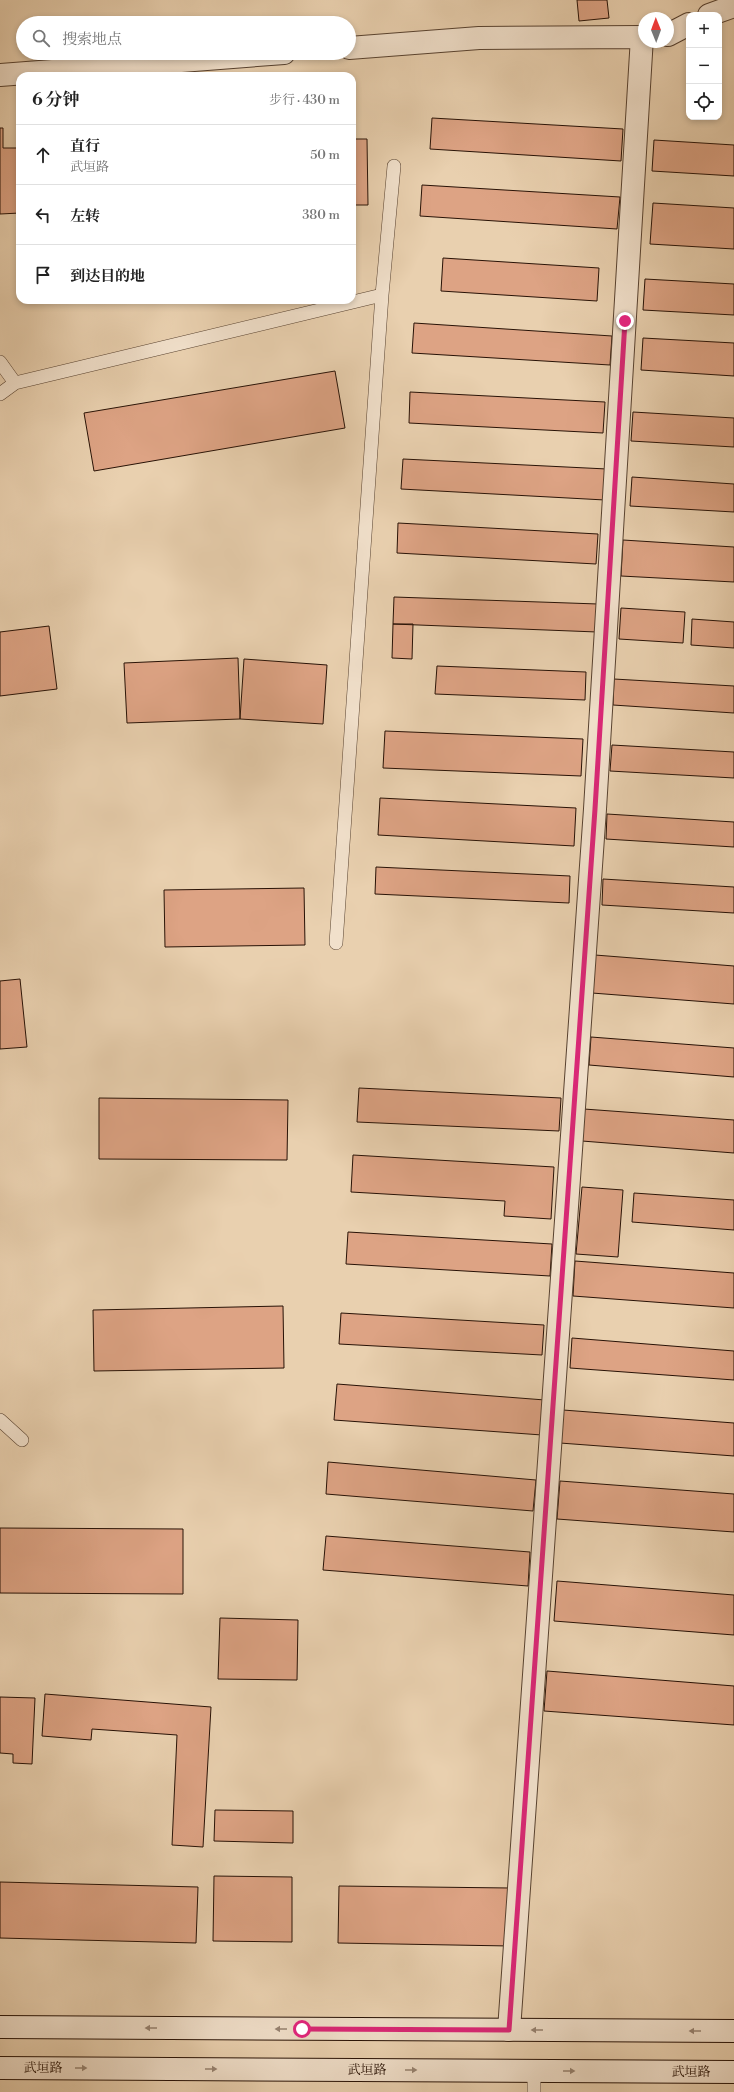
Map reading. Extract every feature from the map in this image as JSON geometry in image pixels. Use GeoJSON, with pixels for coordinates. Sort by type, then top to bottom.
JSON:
{"type":"FeatureCollection","features":[{"type":"Feature","properties":{"kind":"street"},"geometry":{"type":"LineString","coordinates":[[717,12],[734,6]]}},
{"type":"Feature","properties":{"kind":"street"},"geometry":{"type":"LineString","coordinates":[[674,32],[686,26]]}},
{"type":"Feature","properties":{"kind":"street"},"geometry":{"type":"LineString","coordinates":[[356,47],[478,38],[638,37]]}},
{"type":"Feature","properties":{"kind":"street"},"geometry":{"type":"LineString","coordinates":[[509,2030],[595,809],[642,48]]}},
{"type":"Feature","properties":{"kind":"street"},"geometry":{"type":"LineString","coordinates":[[39,72],[194,60]]}},
{"type":"Feature","properties":{"kind":"street"},"geometry":{"type":"LineString","coordinates":[[0,75],[16,74]]}},
{"type":"Feature","properties":{"kind":"street"},"geometry":{"type":"LineString","coordinates":[[0,2027],[734,2032]]}},
{"type":"Feature","properties":{"kind":"street","name":"武垣路"},"geometry":{"type":"LineString","coordinates":[[0,2068],[534,2082],[734,2072]]}},
{"type":"Feature","properties":{"kind":"lane"},"geometry":{"type":"LineString","coordinates":[[336,943],[382,295],[394,166]]}},
{"type":"Feature","properties":{"kind":"lane"},"geometry":{"type":"LineString","coordinates":[[356,301],[382,295]]}},
{"type":"Feature","properties":{"kind":"lane"},"geometry":{"type":"LineString","coordinates":[[0,394],[15,383],[344,304]]}},
{"type":"Feature","properties":{"kind":"lane"},"geometry":{"type":"LineString","coordinates":[[0,362],[15,383]]}},
{"type":"Feature","properties":{"kind":"lane"},"geometry":{"type":"LineString","coordinates":[[0,1420],[22,1440]]}},
{"type":"Feature","properties":{"kind":"building"},"geometry":{"type":"Polygon","coordinates":[[[577,0],[607,0],[609,18],[579,21],[577,0]]]}},
{"type":"Feature","properties":{"kind":"building"},"geometry":{"type":"Polygon","coordinates":[[[432,118],[623,129],[621,161],[430,149],[432,118]]]}},
{"type":"Feature","properties":{"kind":"building"},"geometry":{"type":"Polygon","coordinates":[[[0,128],[3,128],[3,148],[16,148],[16,213],[0,214],[0,128]]]}},
{"type":"Feature","properties":{"kind":"building"},"geometry":{"type":"Polygon","coordinates":[[[356,139],[367,139],[368,205],[356,205],[356,139]]]}},
{"type":"Feature","properties":{"kind":"building"},"geometry":{"type":"Polygon","coordinates":[[[654,140],[734,145],[734,176],[652,171],[654,140]]]}},
{"type":"Feature","properties":{"kind":"building"},"geometry":{"type":"Polygon","coordinates":[[[422,185],[620,197],[617,229],[420,216],[422,185]]]}},
{"type":"Feature","properties":{"kind":"building"},"geometry":{"type":"Polygon","coordinates":[[[653,203],[734,208],[734,249],[650,244],[653,203]]]}},
{"type":"Feature","properties":{"kind":"building"},"geometry":{"type":"Polygon","coordinates":[[[443,258],[599,268],[597,301],[441,291],[443,258]]]}},
{"type":"Feature","properties":{"kind":"building"},"geometry":{"type":"Polygon","coordinates":[[[645,279],[734,284],[734,315],[643,310],[645,279]]]}},
{"type":"Feature","properties":{"kind":"building"},"geometry":{"type":"Polygon","coordinates":[[[414,323],[612,336],[610,365],[412,353],[414,323]]]}},
{"type":"Feature","properties":{"kind":"building"},"geometry":{"type":"Polygon","coordinates":[[[643,338],[734,343],[734,376],[641,370],[643,338]]]}},
{"type":"Feature","properties":{"kind":"building"},"geometry":{"type":"Polygon","coordinates":[[[335,371],[345,428],[94,471],[84,413],[335,371]]]}},
{"type":"Feature","properties":{"kind":"building"},"geometry":{"type":"Polygon","coordinates":[[[410,392],[605,402],[603,433],[409,423],[410,392]]]}},
{"type":"Feature","properties":{"kind":"building"},"geometry":{"type":"Polygon","coordinates":[[[633,412],[734,418],[734,447],[631,441],[633,412]]]}},
{"type":"Feature","properties":{"kind":"building"},"geometry":{"type":"Polygon","coordinates":[[[403,459],[607,469],[605,500],[401,489],[403,459]]]}},
{"type":"Feature","properties":{"kind":"building"},"geometry":{"type":"Polygon","coordinates":[[[632,477],[734,484],[734,512],[630,506],[632,477]]]}},
{"type":"Feature","properties":{"kind":"building"},"geometry":{"type":"Polygon","coordinates":[[[398,523],[598,534],[596,564],[397,553],[398,523]]]}},
{"type":"Feature","properties":{"kind":"building"},"geometry":{"type":"Polygon","coordinates":[[[623,540],[734,547],[734,582],[621,576],[623,540]]]}},
{"type":"Feature","properties":{"kind":"building"},"geometry":{"type":"Polygon","coordinates":[[[394,597],[598,604],[597,632],[393,624],[394,597]]]}},
{"type":"Feature","properties":{"kind":"building"},"geometry":{"type":"Polygon","coordinates":[[[621,608],[685,612],[683,643],[619,639],[621,608]]]}},
{"type":"Feature","properties":{"kind":"building"},"geometry":{"type":"Polygon","coordinates":[[[692,619],[734,622],[734,648],[691,645],[692,619]]]}},
{"type":"Feature","properties":{"kind":"building"},"geometry":{"type":"Polygon","coordinates":[[[393,624],[413,624],[412,659],[392,658],[393,624]]]}},
{"type":"Feature","properties":{"kind":"building"},"geometry":{"type":"Polygon","coordinates":[[[49,626],[57,689],[0,696],[0,632],[49,626]]]}},
{"type":"Feature","properties":{"kind":"building"},"geometry":{"type":"Polygon","coordinates":[[[238,658],[240,719],[127,723],[124,663],[238,658]]]}},
{"type":"Feature","properties":{"kind":"building"},"geometry":{"type":"Polygon","coordinates":[[[244,659],[327,665],[323,724],[240,719],[244,659]]]}},
{"type":"Feature","properties":{"kind":"building"},"geometry":{"type":"Polygon","coordinates":[[[437,666],[586,672],[585,700],[435,694],[437,666]]]}},
{"type":"Feature","properties":{"kind":"building"},"geometry":{"type":"Polygon","coordinates":[[[614,679],[734,686],[734,713],[613,705],[614,679]]]}},
{"type":"Feature","properties":{"kind":"building"},"geometry":{"type":"Polygon","coordinates":[[[385,731],[583,739],[581,776],[383,768],[385,731]]]}},
{"type":"Feature","properties":{"kind":"building"},"geometry":{"type":"Polygon","coordinates":[[[612,745],[734,752],[734,778],[610,771],[612,745]]]}},
{"type":"Feature","properties":{"kind":"building"},"geometry":{"type":"Polygon","coordinates":[[[380,798],[576,808],[574,846],[378,835],[380,798]]]}},
{"type":"Feature","properties":{"kind":"building"},"geometry":{"type":"Polygon","coordinates":[[[607,814],[734,822],[734,847],[606,839],[607,814]]]}},
{"type":"Feature","properties":{"kind":"building"},"geometry":{"type":"Polygon","coordinates":[[[376,867],[570,876],[569,903],[375,894],[376,867]]]}},
{"type":"Feature","properties":{"kind":"building"},"geometry":{"type":"Polygon","coordinates":[[[603,879],[734,887],[734,913],[602,905],[603,879]]]}},
{"type":"Feature","properties":{"kind":"building"},"geometry":{"type":"Polygon","coordinates":[[[304,888],[305,945],[165,947],[164,890],[304,888]]]}},
{"type":"Feature","properties":{"kind":"building"},"geometry":{"type":"Polygon","coordinates":[[[595,955],[734,966],[734,1004],[592,993],[595,955]]]}},
{"type":"Feature","properties":{"kind":"building"},"geometry":{"type":"Polygon","coordinates":[[[20,979],[27,1047],[0,1049],[0,981],[20,979]]]}},
{"type":"Feature","properties":{"kind":"building"},"geometry":{"type":"Polygon","coordinates":[[[591,1037],[734,1048],[734,1077],[589,1065],[591,1037]]]}},
{"type":"Feature","properties":{"kind":"building"},"geometry":{"type":"Polygon","coordinates":[[[359,1088],[561,1098],[559,1131],[357,1122],[359,1088]]]}},
{"type":"Feature","properties":{"kind":"building"},"geometry":{"type":"Polygon","coordinates":[[[99,1098],[288,1100],[287,1160],[99,1159],[99,1098]]]}},
{"type":"Feature","properties":{"kind":"building"},"geometry":{"type":"Polygon","coordinates":[[[584,1109],[734,1120],[734,1153],[582,1141],[584,1109]]]}},
{"type":"Feature","properties":{"kind":"building"},"geometry":{"type":"Polygon","coordinates":[[[353,1155],[554,1167],[551,1219],[504,1216],[505,1201],[351,1192],[353,1155]]]}},
{"type":"Feature","properties":{"kind":"building"},"geometry":{"type":"Polygon","coordinates":[[[582,1187],[623,1190],[618,1257],[576,1254],[582,1187]]]}},
{"type":"Feature","properties":{"kind":"building"},"geometry":{"type":"Polygon","coordinates":[[[634,1193],[734,1200],[734,1230],[632,1222],[634,1193]]]}},
{"type":"Feature","properties":{"kind":"building"},"geometry":{"type":"Polygon","coordinates":[[[348,1232],[552,1244],[550,1276],[346,1264],[348,1232]]]}},
{"type":"Feature","properties":{"kind":"building"},"geometry":{"type":"Polygon","coordinates":[[[575,1261],[734,1273],[734,1308],[573,1296],[575,1261]]]}},
{"type":"Feature","properties":{"kind":"building"},"geometry":{"type":"Polygon","coordinates":[[[283,1306],[284,1368],[94,1371],[93,1310],[283,1306]]]}},
{"type":"Feature","properties":{"kind":"building"},"geometry":{"type":"Polygon","coordinates":[[[341,1313],[544,1325],[542,1355],[339,1344],[341,1313]]]}},
{"type":"Feature","properties":{"kind":"building"},"geometry":{"type":"Polygon","coordinates":[[[572,1338],[734,1351],[734,1380],[570,1368],[572,1338]]]}},
{"type":"Feature","properties":{"kind":"building"},"geometry":{"type":"Polygon","coordinates":[[[337,1384],[545,1400],[542,1435],[334,1420],[337,1384]]]}},
{"type":"Feature","properties":{"kind":"building"},"geometry":{"type":"Polygon","coordinates":[[[563,1410],[734,1423],[734,1456],[560,1443],[563,1410]]]}},
{"type":"Feature","properties":{"kind":"building"},"geometry":{"type":"Polygon","coordinates":[[[328,1462],[536,1480],[533,1511],[326,1494],[328,1462]]]}},
{"type":"Feature","properties":{"kind":"building"},"geometry":{"type":"Polygon","coordinates":[[[560,1481],[734,1494],[734,1532],[557,1519],[560,1481]]]}},
{"type":"Feature","properties":{"kind":"building"},"geometry":{"type":"Polygon","coordinates":[[[0,1528],[183,1529],[183,1594],[0,1593],[0,1528]]]}},
{"type":"Feature","properties":{"kind":"building"},"geometry":{"type":"Polygon","coordinates":[[[326,1536],[530,1552],[528,1586],[323,1570],[326,1536]]]}},
{"type":"Feature","properties":{"kind":"building"},"geometry":{"type":"Polygon","coordinates":[[[557,1581],[734,1595],[734,1635],[554,1621],[557,1581]]]}},
{"type":"Feature","properties":{"kind":"building"},"geometry":{"type":"Polygon","coordinates":[[[220,1618],[298,1620],[297,1680],[218,1679],[220,1618]]]}},
{"type":"Feature","properties":{"kind":"building"},"geometry":{"type":"Polygon","coordinates":[[[547,1671],[734,1686],[734,1725],[544,1711],[547,1671]]]}},
{"type":"Feature","properties":{"kind":"building"},"geometry":{"type":"Polygon","coordinates":[[[45,1694],[211,1707],[203,1847],[172,1845],[177,1735],[92,1729],[91,1740],[42,1736],[45,1694]]]}},
{"type":"Feature","properties":{"kind":"building"},"geometry":{"type":"Polygon","coordinates":[[[0,1697],[35,1698],[32,1764],[13,1763],[13,1754],[0,1753],[0,1697]]]}},
{"type":"Feature","properties":{"kind":"building"},"geometry":{"type":"Polygon","coordinates":[[[215,1810],[293,1811],[293,1843],[214,1841],[215,1810]]]}},
{"type":"Feature","properties":{"kind":"building"},"geometry":{"type":"Polygon","coordinates":[[[214,1876],[292,1877],[292,1942],[213,1941],[214,1876]]]}},
{"type":"Feature","properties":{"kind":"building"},"geometry":{"type":"Polygon","coordinates":[[[0,1882],[198,1887],[196,1943],[0,1938],[0,1882]]]}},
{"type":"Feature","properties":{"kind":"building"},"geometry":{"type":"Polygon","coordinates":[[[339,1886],[510,1888],[510,1946],[338,1943],[339,1886]]]}},
{"type":"Feature","properties":{"kind":"route"},"geometry":{"type":"LineString","coordinates":[[302,2029],[509,2030],[595,809],[625,321]]}}]}
